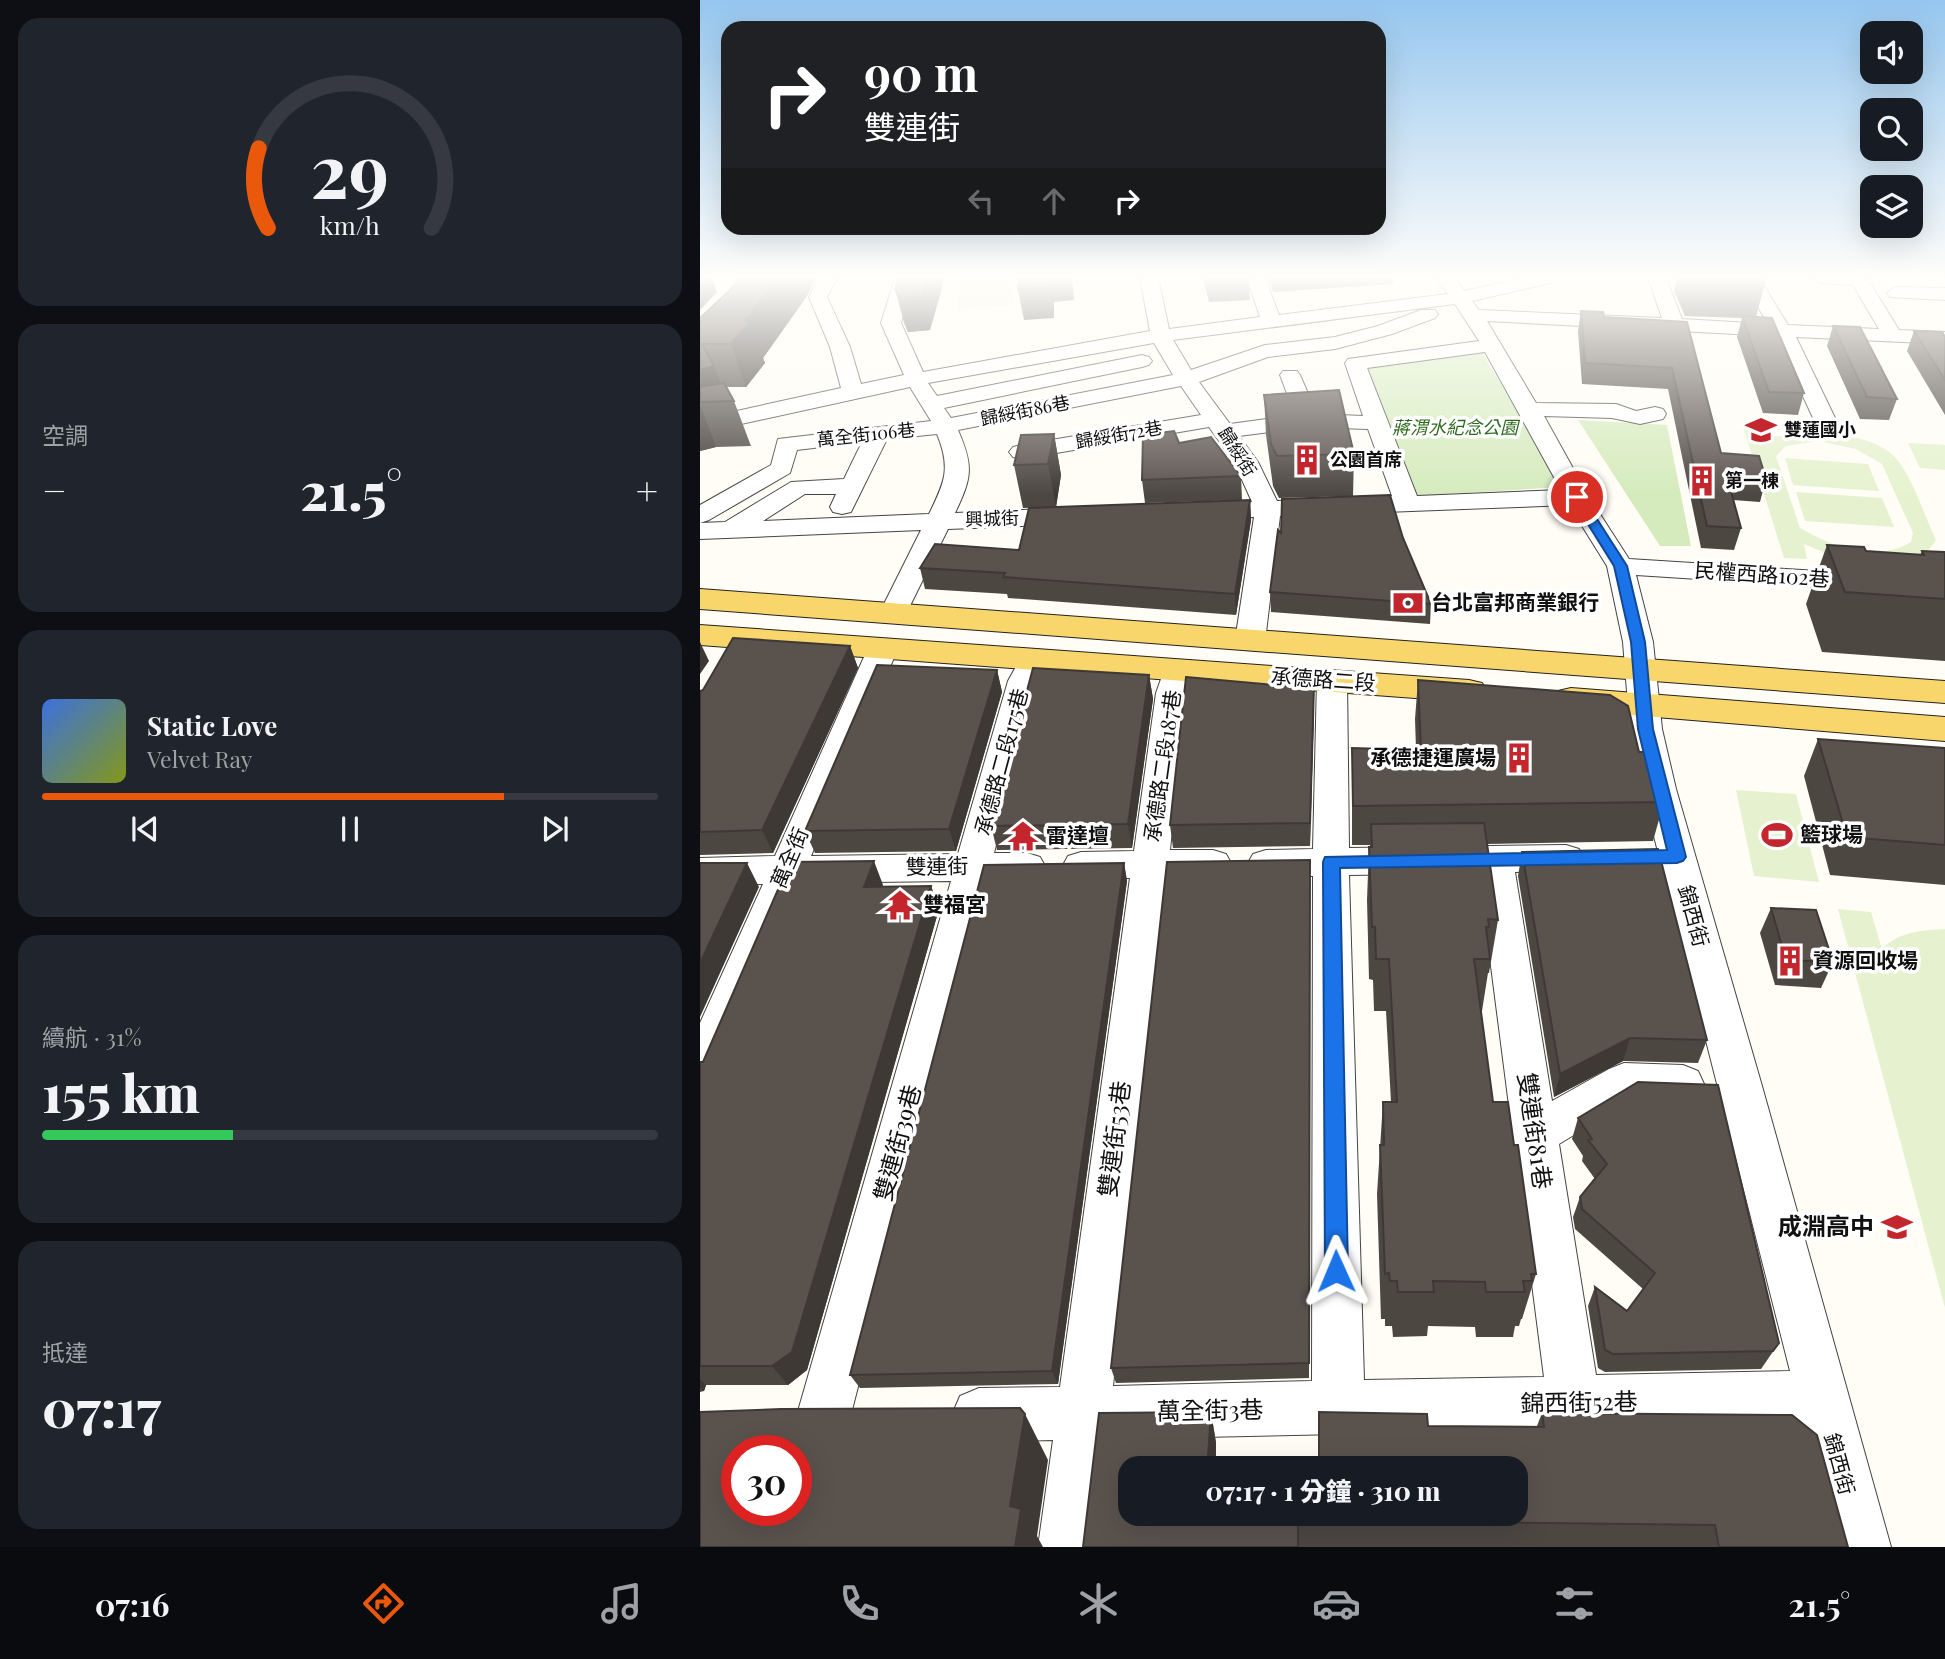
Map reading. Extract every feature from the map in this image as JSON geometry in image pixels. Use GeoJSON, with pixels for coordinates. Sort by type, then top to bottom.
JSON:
{"type":"FeatureCollection","features":[{"type":"Feature","properties":{"kind":"main road","name":"承德路二段"},"geometry":{"type":"LineString","coordinates":[[700,599],[1034,658],[1498,693]]}},
{"type":"Feature","properties":{"kind":"main road","name":"承德路二段"},"geometry":{"type":"LineString","coordinates":[[700,635],[741,638],[888,631],[1250,641],[1642,687],[1945,729]]}},
{"type":"Feature","properties":{"kind":"main road","name":"承德路二段"},"geometry":{"type":"LineString","coordinates":[[1540,697],[1642,687],[1945,692]]}},
{"type":"Feature","properties":{"kind":"street"},"geometry":{"type":"LineString","coordinates":[[841,350],[853,392]]}},
{"type":"Feature","properties":{"kind":"street"},"geometry":{"type":"LineString","coordinates":[[903,350],[916,380]]}},
{"type":"Feature","properties":{"kind":"street"},"geometry":{"type":"LineString","coordinates":[[700,426],[916,380],[1128,350]]}},
{"type":"Feature","properties":{"kind":"street","name":"歸綏街86巷"},"geometry":{"type":"LineString","coordinates":[[930,404],[1144,350]]}},
{"type":"Feature","properties":{"kind":"street","name":"歸綏街"},"geometry":{"type":"LineString","coordinates":[[1168,350],[1246,462],[1268,509]]}},
{"type":"Feature","properties":{"kind":"street","name":"歸綏街86巷"},"geometry":{"type":"LineString","coordinates":[[945,426],[1186,379],[1272,350]]}},
{"type":"Feature","properties":{"kind":"street"},"geometry":{"type":"LineString","coordinates":[[1407,503],[1355,363],[1451,350]]}},
{"type":"Feature","properties":{"kind":"street","name":"錦西街"},"geometry":{"type":"LineString","coordinates":[[1493,350],[1577,497],[1620,566],[1638,642],[1642,687],[1659,789],[1658,857],[1741,1086],[1820,1398],[1861,1547]]}},
{"type":"Feature","properties":{"kind":"street"},"geometry":{"type":"LineString","coordinates":[[1793,350],[1825,420]]}},
{"type":"Feature","properties":{"kind":"street"},"geometry":{"type":"LineString","coordinates":[[1290,375],[1308,420]]}},
{"type":"Feature","properties":{"kind":"street","name":"萬全街"},"geometry":{"type":"LineString","coordinates":[[700,1070],[888,631],[956,485],[958,457],[945,426],[916,380]]}},
{"type":"Feature","properties":{"kind":"street"},"geometry":{"type":"LineString","coordinates":[[772,409],[784,456]]}},
{"type":"Feature","properties":{"kind":"street"},"geometry":{"type":"LineString","coordinates":[[1529,409],[1616,411],[1628,417],[1646,418],[1655,414]]}},
{"type":"Feature","properties":{"kind":"street","name":"歸綏街72巷"},"geometry":{"type":"LineString","coordinates":[[1021,452],[1220,425],[1308,420],[1377,423]]}},
{"type":"Feature","properties":{"kind":"street","name":"萬全街106巷"},"geometry":{"type":"LineString","coordinates":[[784,456],[878,434],[945,426]]}},
{"type":"Feature","properties":{"kind":"street"},"geometry":{"type":"LineString","coordinates":[[833,526],[878,434]]}},
{"type":"Feature","properties":{"kind":"street"},"geometry":{"type":"LineString","coordinates":[[784,456],[856,476]]}},
{"type":"Feature","properties":{"kind":"street"},"geometry":{"type":"LineString","coordinates":[[700,515],[784,456]]}},
{"type":"Feature","properties":{"kind":"street"},"geometry":{"type":"LineString","coordinates":[[729,530],[800,487],[856,476]]}},
{"type":"Feature","properties":{"kind":"street"},"geometry":{"type":"LineString","coordinates":[[1186,512],[1577,497]]}},
{"type":"Feature","properties":{"kind":"street"},"geometry":{"type":"LineString","coordinates":[[1250,641],[1268,509]]}},
{"type":"Feature","properties":{"kind":"street","name":"興城街"},"geometry":{"type":"LineString","coordinates":[[700,531],[1090,516]]}},
{"type":"Feature","properties":{"kind":"street","name":"民權西路102巷"},"geometry":{"type":"LineString","coordinates":[[1620,566],[1945,587]]}},
{"type":"Feature","properties":{"kind":"street"},"geometry":{"type":"LineString","coordinates":[[720,668],[741,638]]}},
{"type":"Feature","properties":{"kind":"street","name":"承德路二段175巷"},"geometry":{"type":"LineString","coordinates":[[973,867],[1023,681],[1034,658]]}},
{"type":"Feature","properties":{"kind":"street","name":"承德路二段187巷"},"geometry":{"type":"LineString","coordinates":[[1149,864],[1171,693],[1178,668]]}},
{"type":"Feature","properties":{"kind":"street"},"geometry":{"type":"LineString","coordinates":[[1332,680],[1330,791],[1338,1408]]}},
{"type":"Feature","properties":{"kind":"street","name":"雙連街"},"geometry":{"type":"LineString","coordinates":[[700,871],[1599,858]]}},
{"type":"Feature","properties":{"kind":"street","name":"雙連街81巷"},"geometry":{"type":"LineString","coordinates":[[1495,859],[1574,1403]]}},
{"type":"Feature","properties":{"kind":"street","name":"雙連街53巷"},"geometry":{"type":"LineString","coordinates":[[1067,1547],[1149,864]]}},
{"type":"Feature","properties":{"kind":"street","name":"雙連街39巷"},"geometry":{"type":"LineString","coordinates":[[877,1417],[802,1419],[973,867]]}},
{"type":"Feature","properties":{"kind":"street"},"geometry":{"type":"LineString","coordinates":[[1535,1134],[1624,1083],[1741,1086]]}},
{"type":"Feature","properties":{"kind":"street","name":"錦西街52巷"},"geometry":{"type":"LineString","coordinates":[[1338,1408],[1820,1398]]}},
{"type":"Feature","properties":{"kind":"street","name":"萬全街3巷"},"geometry":{"type":"LineString","coordinates":[[932,1416],[1338,1408]]}},
{"type":"Feature","properties":{"kind":"green space","name":"蔣渭水紀念公園"},"geometry":{"type":"Polygon","coordinates":[[[1481,351],[1563,487],[1415,496],[1362,366],[1481,351]]]}},
{"type":"Feature","properties":{"kind":"green space"},"geometry":{"type":"Polygon","coordinates":[[[1578,420],[1667,425],[1691,546],[1660,546],[1578,420]]]}},
{"type":"Feature","properties":{"kind":"green space"},"geometry":{"type":"Polygon","coordinates":[[[1744,430],[1763,430],[1766,439],[1798,434],[1837,434],[1873,443],[1888,451],[1899,462],[1910,480],[1936,540],[1927,552],[1912,559],[1835,557],[1804,544],[1807,559],[1784,558],[1744,430]],[[1819,441],[1786,446],[1776,456],[1800,528],[1840,547],[1869,552],[1883,552],[1911,542],[1913,533],[1882,464],[1856,449],[1819,441]]]}},
{"type":"Feature","properties":{"kind":"green space"},"geometry":{"type":"Polygon","coordinates":[[[1908,443],[1945,445],[1945,470],[1920,468],[1908,443]]]}},
{"type":"Feature","properties":{"kind":"green space"},"geometry":{"type":"Polygon","coordinates":[[[1785,458],[1868,464],[1879,491],[1793,485],[1785,458]]]}},
{"type":"Feature","properties":{"kind":"green space"},"geometry":{"type":"Polygon","coordinates":[[[1796,492],[1882,498],[1894,527],[1805,521],[1796,492]]]}},
{"type":"Feature","properties":{"kind":"green space","name":"籃球場"},"geometry":{"type":"Polygon","coordinates":[[[1736,790],[1796,794],[1819,882],[1754,876],[1736,790]]]}},
{"type":"Feature","properties":{"kind":"green space"},"geometry":{"type":"Polygon","coordinates":[[[1838,909],[1871,912],[1882,949],[1903,935],[1945,929],[1945,1308],[1838,909]]]}},
{"type":"Feature","properties":{"kind":"building"},"geometry":{"type":"Polygon","coordinates":[[[700,350],[705,350],[714,366],[700,370],[700,350]]]}},
{"type":"Feature","properties":{"kind":"building"},"geometry":{"type":"Polygon","coordinates":[[[1584,350],[1694,350],[1721,453],[1759,456],[1766,479],[1727,477],[1741,528],[1707,526],[1672,368],[1585,363],[1584,350]]]}},
{"type":"Feature","properties":{"kind":"building"},"geometry":{"type":"Polygon","coordinates":[[[1754,350],[1786,350],[1804,393],[1769,392],[1754,350]]]}},
{"type":"Feature","properties":{"kind":"building"},"geometry":{"type":"Polygon","coordinates":[[[1845,350],[1872,350],[1897,399],[1867,397],[1845,350]]]}},
{"type":"Feature","properties":{"kind":"building"},"geometry":{"type":"Polygon","coordinates":[[[1926,350],[1945,350],[1945,380],[1926,350]]]}},
{"type":"Feature","properties":{"kind":"building"},"geometry":{"type":"Polygon","coordinates":[[[724,383],[734,401],[700,402],[700,387],[724,383]]]}},
{"type":"Feature","properties":{"kind":"building"},"geometry":{"type":"Polygon","coordinates":[[[1339,390],[1354,454],[1277,456],[1271,444],[1264,395],[1339,390]]]}},
{"type":"Feature","properties":{"kind":"building"},"geometry":{"type":"Polygon","coordinates":[[[1174,431],[1179,443],[1211,437],[1241,476],[1142,480],[1143,435],[1174,431]]]}},
{"type":"Feature","properties":{"kind":"building"},"geometry":{"type":"Polygon","coordinates":[[[1054,434],[1048,464],[1014,465],[1021,435],[1054,434]]]}},
{"type":"Feature","properties":{"kind":"building"},"geometry":{"type":"Polygon","coordinates":[[[1390,495],[1403,538],[1431,604],[1270,592],[1278,530],[1281,533],[1282,499],[1390,495]]]}},
{"type":"Feature","properties":{"kind":"building"},"geometry":{"type":"Polygon","coordinates":[[[1250,500],[1235,594],[1003,577],[1005,573],[920,568],[935,544],[1019,550],[1029,508],[1250,500]]]}},
{"type":"Feature","properties":{"kind":"building"},"geometry":{"type":"Polygon","coordinates":[[[1827,545],[1924,555],[1922,551],[1945,552],[1945,599],[1845,592],[1827,545]]]}},
{"type":"Feature","properties":{"kind":"building"},"geometry":{"type":"Polygon","coordinates":[[[733,638],[850,646],[762,830],[700,832],[700,691],[733,638]]]}},
{"type":"Feature","properties":{"kind":"building"},"geometry":{"type":"Polygon","coordinates":[[[877,665],[997,670],[949,829],[805,831],[877,665]]]}},
{"type":"Feature","properties":{"kind":"building"},"geometry":{"type":"Polygon","coordinates":[[[1033,668],[1149,675],[1128,824],[991,826],[1033,668]]]}},
{"type":"Feature","properties":{"kind":"building"},"geometry":{"type":"Polygon","coordinates":[[[1186,677],[1298,687],[1299,684],[1314,685],[1310,823],[1170,825],[1186,677]]]}},
{"type":"Feature","properties":{"kind":"building"},"geometry":{"type":"Polygon","coordinates":[[[1418,680],[1610,695],[1628,706],[1639,752],[1652,752],[1664,802],[1353,806],[1352,748],[1421,750],[1418,680]]]}},
{"type":"Feature","properties":{"kind":"building"},"geometry":{"type":"Polygon","coordinates":[[[1818,739],[1945,748],[1945,845],[1847,837],[1818,739]]]}},
{"type":"Feature","properties":{"kind":"building"},"geometry":{"type":"Polygon","coordinates":[[[1484,823],[1498,920],[1488,919],[1489,927],[1486,927],[1490,959],[1474,959],[1493,1102],[1508,1102],[1514,1145],[1518,1145],[1536,1274],[1531,1274],[1532,1281],[1523,1281],[1525,1292],[1486,1292],[1485,1282],[1433,1281],[1434,1292],[1398,1292],[1397,1281],[1390,1281],[1389,1273],[1385,1274],[1380,1145],[1384,1145],[1383,1102],[1397,1102],[1389,959],[1376,959],[1375,927],[1372,927],[1369,847],[1372,847],[1371,824],[1484,823]]]}},
{"type":"Feature","properties":{"kind":"building"},"geometry":{"type":"Polygon","coordinates":[[[1658,849],[1707,1040],[1630,1038],[1560,1074],[1522,852],[1658,849]]]}},
{"type":"Feature","properties":{"kind":"building"},"geometry":{"type":"Polygon","coordinates":[[[1310,860],[1309,1363],[1111,1368],[1167,862],[1310,860]]]}},
{"type":"Feature","properties":{"kind":"building"},"geometry":{"type":"Polygon","coordinates":[[[874,861],[864,887],[931,886],[792,1352],[772,1366],[700,1366],[700,1062],[703,1062],[790,862],[874,861]]]}},
{"type":"Feature","properties":{"kind":"building"},"geometry":{"type":"Polygon","coordinates":[[[700,863],[747,863],[700,963],[700,863]]]}},
{"type":"Feature","properties":{"kind":"building"},"geometry":{"type":"Polygon","coordinates":[[[1124,863],[1052,1371],[850,1375],[984,865],[1124,863]]]}},
{"type":"Feature","properties":{"kind":"building"},"geometry":{"type":"Polygon","coordinates":[[[1771,908],[1816,910],[1833,962],[1786,960],[1771,908]]]}},
{"type":"Feature","properties":{"kind":"building"},"geometry":{"type":"Polygon","coordinates":[[[1638,1082],[1718,1085],[1779,1343],[1773,1351],[1613,1354],[1605,1350],[1595,1287],[1627,1311],[1655,1273],[1582,1209],[1580,1197],[1607,1164],[1588,1140],[1592,1139],[1578,1118],[1638,1082]]]}},
{"type":"Feature","properties":{"kind":"building"},"geometry":{"type":"Polygon","coordinates":[[[1020,1408],[1025,1414],[1010,1506],[1021,1509],[1015,1547],[700,1547],[700,1412],[1020,1408]]]}},
{"type":"Feature","properties":{"kind":"building"},"geometry":{"type":"Polygon","coordinates":[[[1211,1412],[1208,1456],[1118,1456],[1118,1526],[1298,1526],[1298,1547],[1083,1547],[1099,1413],[1211,1412]]]}},
{"type":"Feature","properties":{"kind":"building"},"geometry":{"type":"Polygon","coordinates":[[[1319,1412],[1427,1414],[1428,1426],[1544,1427],[1542,1413],[1792,1415],[1817,1435],[1848,1547],[1719,1547],[1715,1525],[1528,1523],[1528,1456],[1319,1456],[1319,1412]]]}},
{"type":"Feature","properties":{"kind":"place","name":"雙蓮國小"},"geometry":{"type":"Point","coordinates":[1761,430]}},
{"type":"Feature","properties":{"kind":"place","name":"公園首席"},"geometry":{"type":"Point","coordinates":[1307,460]}},
{"type":"Feature","properties":{"kind":"place","name":"第一棟"},"geometry":{"type":"Point","coordinates":[1702,481]}},
{"type":"Feature","properties":{"kind":"place","name":"台北富邦商業銀行"},"geometry":{"type":"Point","coordinates":[1408,603]}},
{"type":"Feature","properties":{"kind":"place","name":"承德捷運廣場"},"geometry":{"type":"Point","coordinates":[1519,758]}},
{"type":"Feature","properties":{"kind":"place","name":"籃球場"},"geometry":{"type":"Point","coordinates":[1777,835]}},
{"type":"Feature","properties":{"kind":"place","name":"雷達壇"},"geometry":{"type":"Point","coordinates":[1023,836]}},
{"type":"Feature","properties":{"kind":"place","name":"雙福宮"},"geometry":{"type":"Point","coordinates":[900,905]}},
{"type":"Feature","properties":{"kind":"place","name":"資源回收場"},"geometry":{"type":"Point","coordinates":[1790,961]}},
{"type":"Feature","properties":{"kind":"place","name":"成淵高中"},"geometry":{"type":"Point","coordinates":[1897,1227]}},
{"type":"Feature","properties":{"kind":"route"},"geometry":{"type":"LineString","coordinates":[[1336,1271],[1331,862],[1677,857],[1646,729],[1638,642],[1620,566],[1577,497]]}}]}
